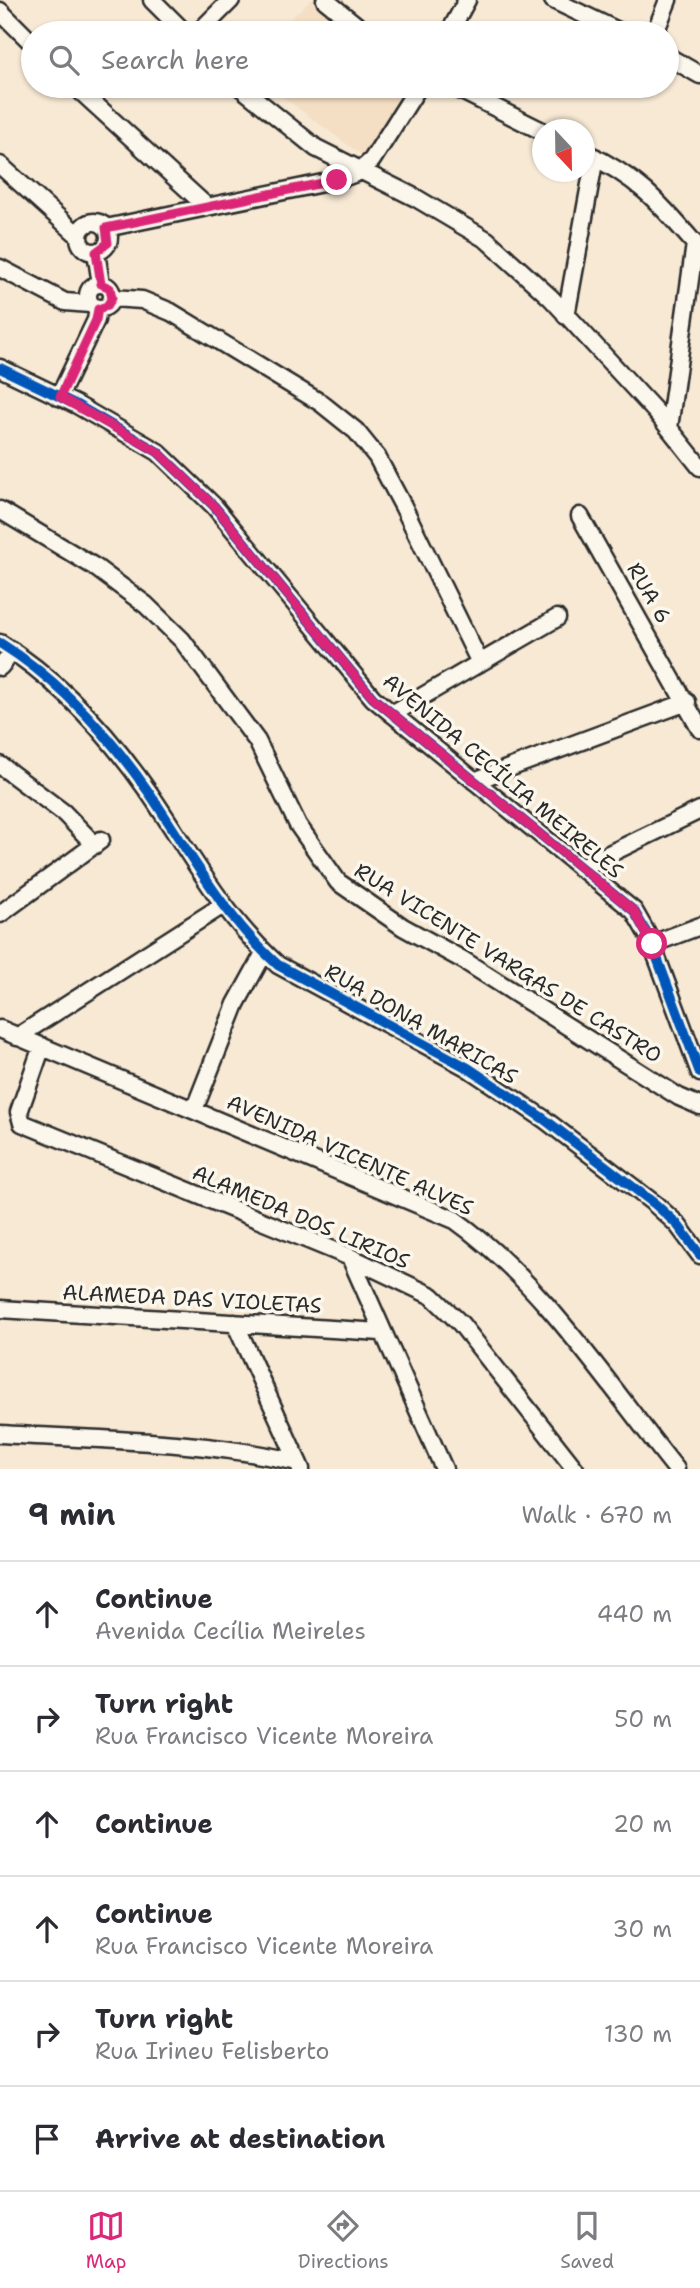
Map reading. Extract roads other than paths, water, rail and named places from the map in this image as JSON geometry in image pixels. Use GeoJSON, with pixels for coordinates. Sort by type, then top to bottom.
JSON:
{"type":"FeatureCollection","features":[{"type":"Feature","properties":{"kind":"street"},"geometry":{"type":"LineString","coordinates":[[152,0],[173,21]]}},
{"type":"Feature","properties":{"kind":"street"},"geometry":{"type":"LineString","coordinates":[[210,21],[231,0]]}},
{"type":"Feature","properties":{"kind":"street"},"geometry":{"type":"LineString","coordinates":[[325,0],[351,21]]}},
{"type":"Feature","properties":{"kind":"street"},"geometry":{"type":"LineString","coordinates":[[456,21],[467,0]]}},
{"type":"Feature","properties":{"kind":"street"},"geometry":{"type":"LineString","coordinates":[[554,0],[597,21]]}},
{"type":"Feature","properties":{"kind":"street"},"geometry":{"type":"LineString","coordinates":[[660,21],[668,0]]}},
{"type":"Feature","properties":{"kind":"street"},"geometry":{"type":"LineString","coordinates":[[0,11],[21,32]]}},
{"type":"Feature","properties":{"kind":"street"},"geometry":{"type":"LineString","coordinates":[[679,63],[700,75]]}},
{"type":"Feature","properties":{"kind":"street"},"geometry":{"type":"LineString","coordinates":[[88,98],[206,206]]}},
{"type":"Feature","properties":{"kind":"street"},"geometry":{"type":"LineString","coordinates":[[254,98],[316,148],[359,172],[416,198],[487,240],[527,274],[669,428],[700,467]]}},
{"type":"Feature","properties":{"kind":"street"},"geometry":{"type":"LineString","coordinates":[[79,236],[83,227],[93,222],[106,228],[337,180],[359,172],[372,160],[411,98]]}},
{"type":"Feature","properties":{"kind":"street"},"geometry":{"type":"LineString","coordinates":[[476,98],[532,126]]}},
{"type":"Feature","properties":{"kind":"street"},"geometry":{"type":"LineString","coordinates":[[595,157],[620,169],[651,194],[695,244],[669,428]]}},
{"type":"Feature","properties":{"kind":"street"},"geometry":{"type":"LineString","coordinates":[[0,165],[79,236],[82,246],[96,252]]}},
{"type":"Feature","properties":{"kind":"street"},"geometry":{"type":"LineString","coordinates":[[566,316],[586,182]]}},
{"type":"Feature","properties":{"kind":"street"},"geometry":{"type":"LineString","coordinates":[[96,252],[108,243],[106,228]]}},
{"type":"Feature","properties":{"kind":"street"},"geometry":{"type":"LineString","coordinates":[[96,252],[101,284]]}},
{"type":"Feature","properties":{"kind":"street"},"geometry":{"type":"LineString","coordinates":[[0,268],[65,302],[107,306],[112,298],[110,288],[101,284]]}},
{"type":"Feature","properties":{"kind":"street"},"geometry":{"type":"LineString","coordinates":[[60,397],[96,320],[89,290],[101,284]]}},
{"type":"Feature","properties":{"kind":"street"},"geometry":{"type":"LineString","coordinates":[[112,298],[142,300],[171,312],[321,403],[356,431],[377,457],[404,506],[480,663]]}},
{"type":"Feature","properties":{"kind":"street","name":"AVENIDA CECÍLIA MEIRELES"},"geometry":{"type":"LineString","coordinates":[[0,369],[60,397],[158,452],[214,506],[373,698],[634,911],[652,944],[700,1073]]}},
{"type":"Feature","properties":{"kind":"street","name":"RUA VICENTE VARGAS DE CASTRO"},"geometry":{"type":"LineString","coordinates":[[0,510],[95,567],[146,605],[182,640],[257,741],[298,825],[338,882],[402,927],[463,960],[679,1097],[700,1105]]}},
{"type":"Feature","properties":{"kind":"street","name":"RUA 6"},"geometry":{"type":"LineString","coordinates":[[580,516],[700,729]]}},
{"type":"Feature","properties":{"kind":"street"},"geometry":{"type":"LineString","coordinates":[[392,714],[556,618]]}},
{"type":"Feature","properties":{"kind":"street"},"geometry":{"type":"LineString","coordinates":[[0,667],[6,647]]}},
{"type":"Feature","properties":{"kind":"street","name":"RUA DONA MARICAS"},"geometry":{"type":"LineString","coordinates":[[6,647],[50,677],[119,753],[223,905],[264,953],[278,965],[372,1018],[468,1068],[544,1119],[662,1210],[677,1224],[700,1255]]}},
{"type":"Feature","properties":{"kind":"street"},"geometry":{"type":"LineString","coordinates":[[474,781],[687,702]]}},
{"type":"Feature","properties":{"kind":"street"},"geometry":{"type":"LineString","coordinates":[[0,765],[98,842],[0,914]]}},
{"type":"Feature","properties":{"kind":"street"},"geometry":{"type":"LineString","coordinates":[[580,868],[700,810]]}},
{"type":"Feature","properties":{"kind":"street"},"geometry":{"type":"LineString","coordinates":[[17,1037],[223,905]]}},
{"type":"Feature","properties":{"kind":"street"},"geometry":{"type":"LineString","coordinates":[[652,944],[700,926]]}},
{"type":"Feature","properties":{"kind":"street"},"geometry":{"type":"LineString","coordinates":[[194,1110],[236,1004],[264,953]]}},
{"type":"Feature","properties":{"kind":"street"},"geometry":{"type":"LineString","coordinates":[[684,1030],[700,1025]]}},
{"type":"Feature","properties":{"kind":"street","name":"AVENIDA VICENTE ALVES"},"geometry":{"type":"LineString","coordinates":[[0,1029],[456,1220],[485,1241],[529,1284],[676,1469]]}},
{"type":"Feature","properties":{"kind":"street","name":"ALAMEDA DOS LIRIOS"},"geometry":{"type":"LineString","coordinates":[[42,1046],[19,1112],[22,1123],[28,1128],[350,1257],[432,1296],[461,1324],[575,1469]]}},
{"type":"Feature","properties":{"kind":"street"},"geometry":{"type":"LineString","coordinates":[[350,1257],[444,1469]]}},
{"type":"Feature","properties":{"kind":"street","name":"ALAMEDA DAS VIOLETAS"},"geometry":{"type":"LineString","coordinates":[[0,1309],[382,1332]]}},
{"type":"Feature","properties":{"kind":"street"},"geometry":{"type":"LineString","coordinates":[[235,1323],[300,1465]]}},
{"type":"Feature","properties":{"kind":"street"},"geometry":{"type":"LineString","coordinates":[[0,1434],[191,1445],[249,1451],[300,1465]]}}]}
